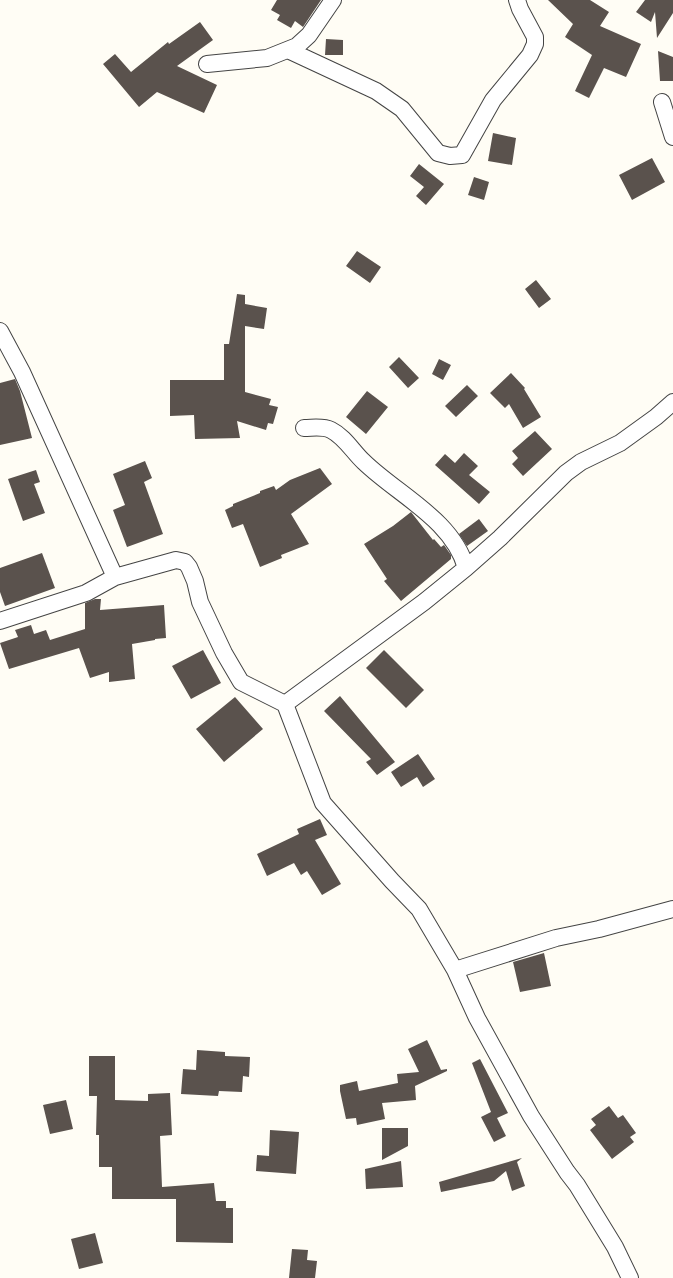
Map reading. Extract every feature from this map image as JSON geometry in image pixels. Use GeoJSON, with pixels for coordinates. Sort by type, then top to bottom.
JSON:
{"type":"FeatureCollection","features":[{"type":"Feature","properties":{"kind":"street"},"geometry":{"type":"LineString","coordinates":[[207,64],[266,58],[297,46],[309,35],[334,0]]}},
{"type":"Feature","properties":{"kind":"street"},"geometry":{"type":"LineString","coordinates":[[288,50],[376,92],[402,109],[438,153],[450,156],[462,155],[493,100],[530,55],[535,44],[535,36],[520,9],[518,0]]}},
{"type":"Feature","properties":{"kind":"street"},"geometry":{"type":"LineString","coordinates":[[662,102],[673,137]]}},
{"type":"Feature","properties":{"kind":"street"},"geometry":{"type":"LineString","coordinates":[[0,331],[22,372],[115,577]]}},
{"type":"Feature","properties":{"kind":"street"},"geometry":{"type":"LineString","coordinates":[[285,704],[424,602],[466,568],[500,538],[566,473],[581,462],[620,443],[656,417],[673,402]]}},
{"type":"Feature","properties":{"kind":"street"},"geometry":{"type":"LineString","coordinates":[[304,428],[318,427],[331,430],[342,438],[364,462],[433,518],[448,535],[463,557],[466,568]]}},
{"type":"Feature","properties":{"kind":"street"},"geometry":{"type":"LineString","coordinates":[[0,621],[86,593],[115,577],[176,560],[185,562],[189,567],[195,581],[200,602],[224,653],[241,682],[285,704],[323,803],[392,881],[419,909],[455,970],[477,1018],[531,1116],[566,1172],[577,1185],[615,1247],[630,1278]]}},
{"type":"Feature","properties":{"kind":"street"},"geometry":{"type":"LineString","coordinates":[[455,970],[556,938],[599,929],[673,909]]}},
{"type":"Feature","properties":{"kind":"building"},"geometry":{"type":"Polygon","coordinates":[[[277,0],[321,0],[303,27],[295,21],[291,28],[277,20],[280,15],[271,10],[277,0]]]}},
{"type":"Feature","properties":{"kind":"building"},"geometry":{"type":"Polygon","coordinates":[[[548,0],[590,0],[609,12],[600,26],[641,44],[626,77],[604,68],[589,98],[575,91],[592,55],[565,37],[573,24],[548,0]]]}},
{"type":"Feature","properties":{"kind":"building"},"geometry":{"type":"Polygon","coordinates":[[[645,0],[673,0],[673,13],[657,38],[655,12],[651,22],[636,12],[645,0]]]}},
{"type":"Feature","properties":{"kind":"building"},"geometry":{"type":"Polygon","coordinates":[[[200,22],[213,40],[177,66],[217,85],[204,113],[157,92],[139,107],[103,64],[115,54],[131,72],[168,42],[169,44],[200,22]]]}},
{"type":"Feature","properties":{"kind":"building"},"geometry":{"type":"Polygon","coordinates":[[[326,39],[343,40],[343,55],[325,55],[326,39]]]}},
{"type":"Feature","properties":{"kind":"building"},"geometry":{"type":"Polygon","coordinates":[[[658,51],[673,57],[673,81],[660,81],[658,51]]]}},
{"type":"Feature","properties":{"kind":"building"},"geometry":{"type":"Polygon","coordinates":[[[493,133],[516,138],[512,165],[488,161],[493,133]]]}},
{"type":"Feature","properties":{"kind":"building"},"geometry":{"type":"Polygon","coordinates":[[[652,158],[665,182],[632,200],[619,175],[652,158]]]}},
{"type":"Feature","properties":{"kind":"building"},"geometry":{"type":"Polygon","coordinates":[[[419,164],[444,184],[426,205],[416,196],[424,187],[410,176],[419,164]]]}},
{"type":"Feature","properties":{"kind":"building"},"geometry":{"type":"Polygon","coordinates":[[[474,177],[489,182],[484,200],[468,195],[474,177]]]}},
{"type":"Feature","properties":{"kind":"building"},"geometry":{"type":"Polygon","coordinates":[[[357,251],[381,267],[370,283],[346,266],[357,251]]]}},
{"type":"Feature","properties":{"kind":"building"},"geometry":{"type":"Polygon","coordinates":[[[536,280],[551,299],[539,308],[525,289],[536,280]]]}},
{"type":"Feature","properties":{"kind":"building"},"geometry":{"type":"Polygon","coordinates":[[[237,294],[245,295],[245,304],[267,308],[264,329],[245,326],[245,392],[271,399],[269,405],[278,407],[273,424],[268,423],[266,430],[237,421],[240,438],[195,439],[194,415],[170,416],[170,380],[224,380],[224,344],[229,344],[237,294]]]}},
{"type":"Feature","properties":{"kind":"building"},"geometry":{"type":"Polygon","coordinates":[[[399,357],[419,378],[408,388],[389,367],[399,357]]]}},
{"type":"Feature","properties":{"kind":"building"},"geometry":{"type":"Polygon","coordinates":[[[439,359],[451,365],[443,380],[432,374],[439,359]]]}},
{"type":"Feature","properties":{"kind":"building"},"geometry":{"type":"Polygon","coordinates":[[[511,373],[525,388],[524,389],[541,417],[523,428],[509,404],[505,408],[490,393],[511,373]]]}},
{"type":"Feature","properties":{"kind":"building"},"geometry":{"type":"Polygon","coordinates":[[[15,379],[20,391],[32,438],[0,445],[0,383],[15,379]]]}},
{"type":"Feature","properties":{"kind":"building"},"geometry":{"type":"Polygon","coordinates":[[[467,385],[478,396],[456,417],[445,406],[467,385]]]}},
{"type":"Feature","properties":{"kind":"building"},"geometry":{"type":"Polygon","coordinates":[[[367,391],[388,407],[366,434],[346,417],[367,391]]]}},
{"type":"Feature","properties":{"kind":"building"},"geometry":{"type":"Polygon","coordinates":[[[535,431],[552,449],[523,476],[512,464],[518,458],[512,451],[535,431]]]}},
{"type":"Feature","properties":{"kind":"building"},"geometry":{"type":"Polygon","coordinates":[[[464,453],[478,466],[469,475],[490,492],[479,504],[435,465],[445,454],[455,463],[464,453]]]}},
{"type":"Feature","properties":{"kind":"building"},"geometry":{"type":"Polygon","coordinates":[[[145,461],[152,478],[144,482],[163,534],[127,547],[113,510],[125,505],[113,474],[145,461]]]}},
{"type":"Feature","properties":{"kind":"building"},"geometry":{"type":"Polygon","coordinates":[[[320,468],[332,484],[291,514],[309,544],[281,555],[282,558],[260,567],[243,524],[232,528],[225,510],[233,506],[233,504],[260,493],[260,491],[274,486],[276,490],[290,480],[320,468]]]}},
{"type":"Feature","properties":{"kind":"building"},"geometry":{"type":"Polygon","coordinates":[[[36,470],[40,482],[34,484],[45,513],[23,521],[8,479],[36,470]]]}},
{"type":"Feature","properties":{"kind":"building"},"geometry":{"type":"Polygon","coordinates":[[[411,512],[433,540],[434,539],[441,547],[444,545],[451,555],[451,559],[401,601],[384,581],[387,579],[364,544],[393,526],[411,512]]]}},
{"type":"Feature","properties":{"kind":"building"},"geometry":{"type":"Polygon","coordinates":[[[479,519],[488,531],[467,546],[459,534],[479,519]]]}},
{"type":"Feature","properties":{"kind":"building"},"geometry":{"type":"Polygon","coordinates":[[[42,553],[55,588],[5,606],[0,592],[0,568],[42,553]]]}},
{"type":"Feature","properties":{"kind":"building"},"geometry":{"type":"Polygon","coordinates":[[[95,599],[101,599],[100,610],[164,605],[166,638],[132,644],[135,679],[109,682],[109,672],[90,678],[79,648],[9,669],[0,643],[18,637],[15,630],[31,625],[34,634],[46,630],[50,640],[85,629],[85,603],[95,599]]]}},
{"type":"Feature","properties":{"kind":"building"},"geometry":{"type":"Polygon","coordinates":[[[203,650],[221,683],[191,699],[172,666],[203,650]]]}},
{"type":"Feature","properties":{"kind":"building"},"geometry":{"type":"Polygon","coordinates":[[[384,650],[424,690],[406,708],[366,668],[384,650]]]}},
{"type":"Feature","properties":{"kind":"building"},"geometry":{"type":"Polygon","coordinates":[[[340,696],[395,762],[377,775],[366,762],[371,759],[324,711],[340,696]]]}},
{"type":"Feature","properties":{"kind":"building"},"geometry":{"type":"Polygon","coordinates":[[[235,697],[263,729],[224,762],[196,729],[235,697]]]}},
{"type":"Feature","properties":{"kind":"building"},"geometry":{"type":"Polygon","coordinates":[[[418,754],[435,779],[423,787],[417,777],[401,787],[391,772],[418,754]]]}},
{"type":"Feature","properties":{"kind":"building"},"geometry":{"type":"Polygon","coordinates":[[[320,819],[327,835],[315,840],[341,884],[322,895],[307,871],[301,875],[294,863],[267,876],[257,854],[299,834],[297,829],[320,819]]]}},
{"type":"Feature","properties":{"kind":"building"},"geometry":{"type":"Polygon","coordinates":[[[544,953],[551,986],[520,992],[513,962],[544,953]]]}},
{"type":"Feature","properties":{"kind":"building"},"geometry":{"type":"Polygon","coordinates":[[[427,1040],[441,1070],[447,1069],[447,1071],[415,1086],[416,1100],[382,1103],[385,1119],[357,1125],[356,1118],[346,1119],[340,1085],[357,1081],[359,1091],[398,1083],[397,1074],[419,1072],[408,1049],[427,1040]]]}},
{"type":"Feature","properties":{"kind":"building"},"geometry":{"type":"Polygon","coordinates":[[[197,1050],[225,1052],[225,1056],[250,1057],[249,1077],[243,1076],[242,1092],[219,1091],[218,1096],[181,1094],[183,1069],[196,1070],[197,1050]]]}},
{"type":"Feature","properties":{"kind":"building"},"geometry":{"type":"Polygon","coordinates":[[[89,1056],[115,1056],[115,1100],[148,1101],[148,1094],[170,1093],[172,1135],[160,1136],[162,1187],[214,1183],[216,1201],[226,1201],[226,1208],[233,1208],[233,1243],[176,1242],[176,1199],[112,1199],[112,1167],[99,1167],[99,1135],[96,1135],[97,1096],[89,1096],[89,1056]]]}},
{"type":"Feature","properties":{"kind":"building"},"geometry":{"type":"Polygon","coordinates":[[[480,1059],[508,1113],[497,1118],[506,1136],[494,1142],[481,1117],[491,1112],[472,1063],[480,1059]]]}},
{"type":"Feature","properties":{"kind":"building"},"geometry":{"type":"Polygon","coordinates":[[[66,1100],[73,1129],[50,1134],[43,1105],[66,1100]]]}},
{"type":"Feature","properties":{"kind":"building"},"geometry":{"type":"Polygon","coordinates":[[[609,1106],[618,1118],[623,1115],[636,1133],[630,1137],[634,1142],[612,1159],[590,1130],[596,1125],[591,1119],[609,1106]]]}},
{"type":"Feature","properties":{"kind":"building"},"geometry":{"type":"Polygon","coordinates":[[[382,1128],[408,1128],[408,1146],[382,1160],[382,1128]]]}},
{"type":"Feature","properties":{"kind":"building"},"geometry":{"type":"Polygon","coordinates":[[[270,1130],[299,1132],[296,1174],[256,1171],[257,1155],[269,1156],[270,1130]]]}},
{"type":"Feature","properties":{"kind":"building"},"geometry":{"type":"Polygon","coordinates":[[[522,1158],[517,1162],[525,1186],[512,1191],[506,1171],[494,1181],[441,1192],[439,1182],[522,1158]]]}},
{"type":"Feature","properties":{"kind":"building"},"geometry":{"type":"Polygon","coordinates":[[[401,1161],[403,1187],[366,1189],[365,1169],[401,1161]]]}},
{"type":"Feature","properties":{"kind":"building"},"geometry":{"type":"Polygon","coordinates":[[[95,1233],[103,1263],[79,1269],[71,1239],[95,1233]]]}},
{"type":"Feature","properties":{"kind":"building"},"geometry":{"type":"Polygon","coordinates":[[[292,1249],[308,1250],[307,1260],[317,1261],[315,1278],[289,1278],[292,1249]]]}}]}
